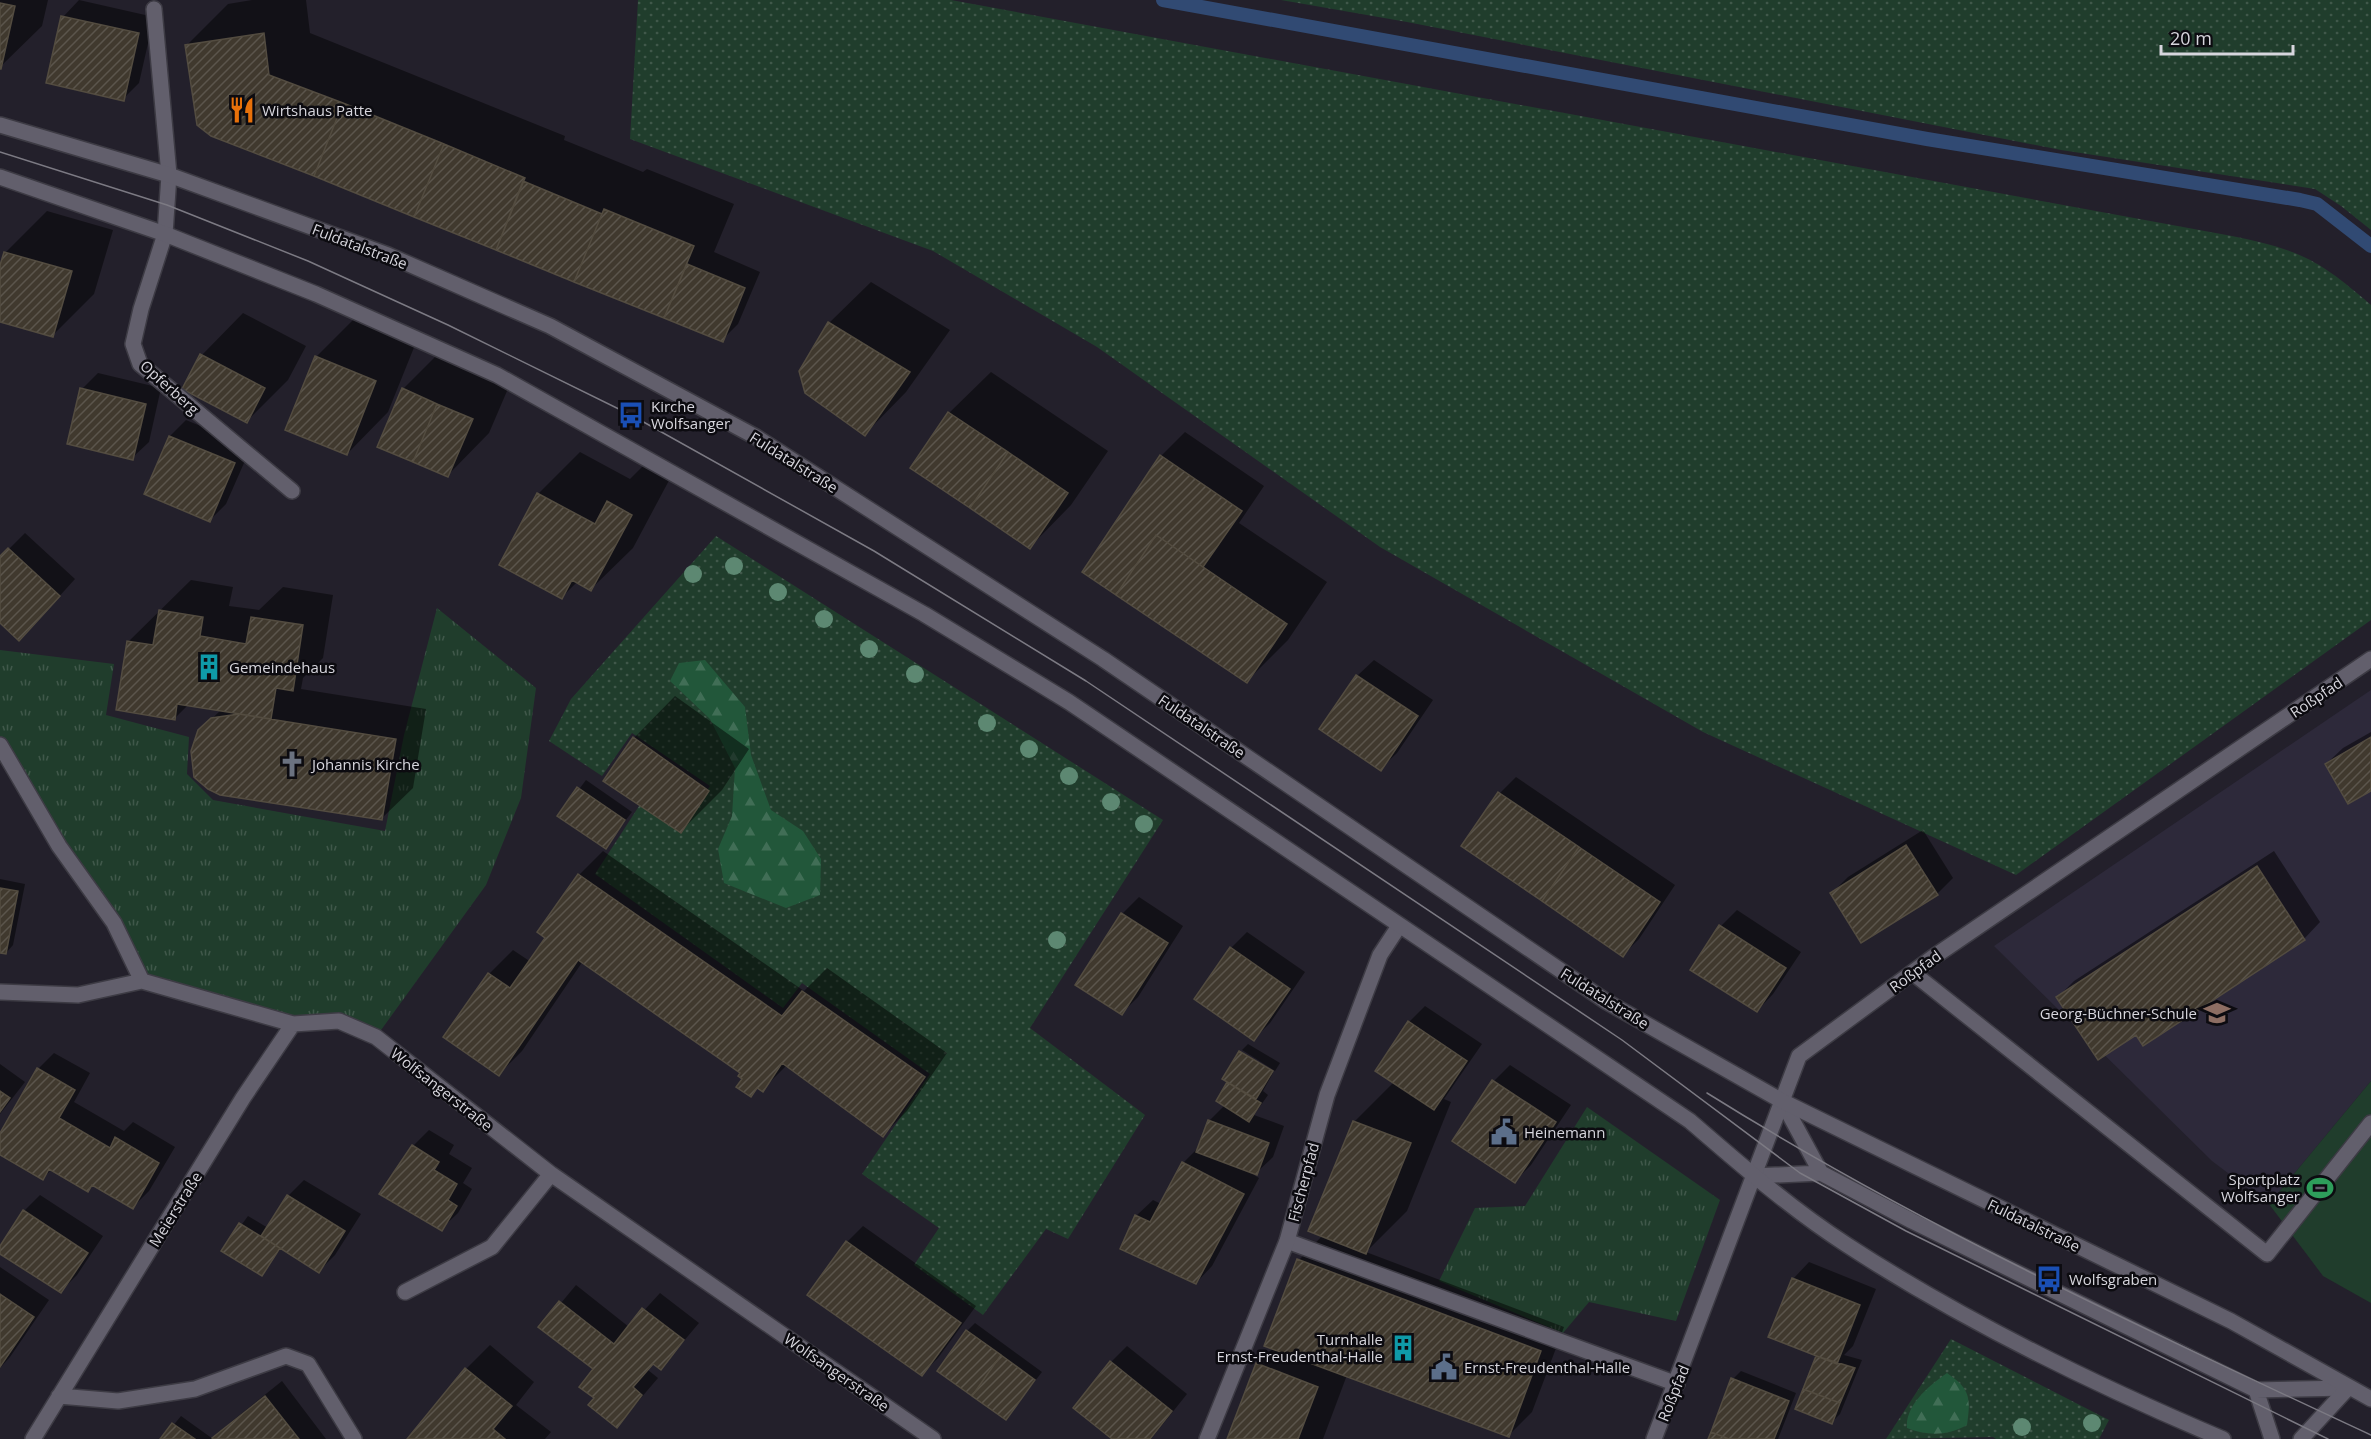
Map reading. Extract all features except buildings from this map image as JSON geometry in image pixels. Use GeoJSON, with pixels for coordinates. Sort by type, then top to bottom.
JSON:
{"type":"FeatureCollection","features":[{"type":"Feature","properties":{"kind":"main road","name":"Opferberg"},"geometry":{"type":"LineString","coordinates":[[154,9],[169,175],[165,234],[141,309],[133,344],[140,364],[292,491]]}},
{"type":"Feature","properties":{"kind":"main road","name":"Fuldatalstraße"},"geometry":{"type":"LineString","coordinates":[[0,125],[169,175],[388,255],[550,326],[756,437],[1103,659],[1607,1002],[1782,1101],[2231,1321],[2371,1399]]}},
{"type":"Feature","properties":{"kind":"main road"},"geometry":{"type":"LineString","coordinates":[[0,177],[165,234],[316,294],[497,375],[924,614],[1069,702],[1399,927],[1690,1121],[1754,1176],[1846,1245],[1990,1331],[2223,1439]]}},
{"type":"Feature","properties":{"kind":"main road","name":"Roßpfad"},"geometry":{"type":"LineString","coordinates":[[1654,1439],[1677,1384],[1799,1056],[1913,973],[2371,659]]}},
{"type":"Feature","properties":{"kind":"main road"},"geometry":{"type":"LineString","coordinates":[[0,745],[59,846],[114,923],[141,981],[78,995],[0,992]]}},
{"type":"Feature","properties":{"kind":"main road","name":"Fischerpfad"},"geometry":{"type":"LineString","coordinates":[[1207,1439],[1287,1241],[1327,1095],[1380,955],[1399,927]]}},
{"type":"Feature","properties":{"kind":"main road"},"geometry":{"type":"LineString","coordinates":[[1913,973],[2267,1254],[2371,1123]]}},
{"type":"Feature","properties":{"kind":"main road","name":"Wolfsangerstraße"},"geometry":{"type":"LineString","coordinates":[[141,981],[293,1024],[339,1021],[376,1037],[551,1174],[933,1439]]}},
{"type":"Feature","properties":{"kind":"main road","name":"Meierstraße"},"geometry":{"type":"LineString","coordinates":[[33,1439],[243,1098],[293,1024]]}},
{"type":"Feature","properties":{"kind":"main road"},"geometry":{"type":"LineString","coordinates":[[1782,1101],[1821,1173]]}},
{"type":"Feature","properties":{"kind":"main road"},"geometry":{"type":"LineString","coordinates":[[1754,1176],[1821,1173],[1959,1245],[2256,1390],[2348,1388]]}},
{"type":"Feature","properties":{"kind":"main road"},"geometry":{"type":"LineString","coordinates":[[405,1293],[492,1247],[551,1174]]}},
{"type":"Feature","properties":{"kind":"main road"},"geometry":{"type":"LineString","coordinates":[[1287,1241],[1677,1384]]}},
{"type":"Feature","properties":{"kind":"main road"},"geometry":{"type":"LineString","coordinates":[[59,1396],[118,1401],[195,1389],[286,1356],[308,1364],[354,1439]]}},
{"type":"Feature","properties":{"kind":"main road"},"geometry":{"type":"LineString","coordinates":[[2301,1439],[2348,1388]]}},
{"type":"Feature","properties":{"kind":"main road"},"geometry":{"type":"LineString","coordinates":[[2256,1390],[2272,1439]]}},
{"type":"Feature","properties":{"kind":"shaded area","name":"Georg-Büchner-Schule"},"geometry":{"type":"Polygon","coordinates":[[[2371,690],[2371,1081],[2269,1204],[2212,1161],[1994,946],[2371,690]]]}},
{"type":"Feature","properties":{"kind":"green space"},"geometry":{"type":"Polygon","coordinates":[[[638,0],[951,0],[2232,236],[2292,252],[2322,267],[2371,305],[2371,620],[2016,875],[1703,732],[1380,547],[1097,347],[933,251],[630,139],[638,0]]]}},
{"type":"Feature","properties":{"kind":"green space"},"geometry":{"type":"Polygon","coordinates":[[[1281,0],[2371,0],[2371,230],[2315,189],[2061,150],[1407,22],[1281,0]]]}},
{"type":"Feature","properties":{"kind":"green space"},"geometry":{"type":"Polygon","coordinates":[[[716,536],[1163,820],[1030,1028],[1145,1115],[1068,1239],[1046,1229],[983,1315],[914,1265],[939,1228],[862,1174],[930,1074],[802,983],[783,1008],[595,874],[641,803],[680,829],[710,786],[632,733],[602,776],[549,741],[571,699],[716,536]]]}},
{"type":"Feature","properties":{"kind":"green space"},"geometry":{"type":"Polygon","coordinates":[[[437,608],[536,688],[521,798],[486,885],[376,1037],[339,1021],[293,1024],[142,981],[0,749],[0,650],[114,664],[106,715],[189,737],[187,774],[213,800],[385,831],[404,735],[437,608]]]}},
{"type":"Feature","properties":{"kind":"green space"},"geometry":{"type":"Polygon","coordinates":[[[705,660],[745,707],[751,755],[771,810],[803,831],[821,859],[820,895],[786,908],[724,883],[718,849],[732,816],[735,768],[710,719],[670,681],[679,663],[705,660]]]}},
{"type":"Feature","properties":{"kind":"green space","name":"Sportplatz Wolfsanger"},"geometry":{"type":"Polygon","coordinates":[[[2371,1081],[2371,1303],[2323,1276],[2269,1204],[2371,1081]]]}},
{"type":"Feature","properties":{"kind":"green space"},"geometry":{"type":"Polygon","coordinates":[[[1587,1107],[1720,1200],[1676,1321],[1589,1302],[1563,1333],[1439,1281],[1475,1208],[1525,1206],[1587,1107]]]}},
{"type":"Feature","properties":{"kind":"green space"},"geometry":{"type":"Polygon","coordinates":[[[1951,1339],[2109,1420],[2099,1439],[1996,1439],[1993,1437],[1886,1439],[1951,1339]]]}},
{"type":"Feature","properties":{"kind":"green space"},"geometry":{"type":"Polygon","coordinates":[[[1947,1373],[1960,1384],[1967,1394],[1969,1407],[1967,1425],[1960,1429],[1937,1434],[1907,1428],[1907,1420],[1914,1404],[1933,1383],[1947,1373]]]}},
{"type":"Feature","properties":{"kind":"waterway"},"geometry":{"type":"LineString","coordinates":[[1163,0],[1927,139],[2300,200],[2317,204],[2371,246]]}},
{"type":"Feature","properties":{"kind":"tram line"},"geometry":{"type":"LineString","coordinates":[[0,152],[167,205],[308,261],[448,325],[631,415],[874,551],[1086,681],[1622,1040],[1800,1173],[1906,1231],[2328,1439]]}},
{"type":"Feature","properties":{"kind":"tram line"},"geometry":{"type":"LineString","coordinates":[[1707,1093],[1787,1141],[1950,1232],[2202,1356],[2371,1435]]}},
{"type":"Feature","properties":{"kind":"place","name":"Wirtshaus Patte"},"geometry":{"type":"Point","coordinates":[242,110]}},
{"type":"Feature","properties":{"kind":"place","name":"Kirche Wolfsanger"},"geometry":{"type":"Point","coordinates":[631,415]}},
{"type":"Feature","properties":{"kind":"place","name":"Gemeindehaus"},"geometry":{"type":"Point","coordinates":[209,667]}},
{"type":"Feature","properties":{"kind":"place","name":"Johannis Kirche"},"geometry":{"type":"Point","coordinates":[292,764]}},
{"type":"Feature","properties":{"kind":"place","name":"Georg-Büchner-Schule"},"geometry":{"type":"Point","coordinates":[2217,1013]}},
{"type":"Feature","properties":{"kind":"place","name":"Heinemann"},"geometry":{"type":"Point","coordinates":[1504,1132]}},
{"type":"Feature","properties":{"kind":"place","name":"Sportplatz Wolfsanger"},"geometry":{"type":"Point","coordinates":[2320,1188]}},
{"type":"Feature","properties":{"kind":"place","name":"Wolfsgraben"},"geometry":{"type":"Point","coordinates":[2049,1279]}},
{"type":"Feature","properties":{"kind":"place","name":"Turnhalle Ernst‐Freudenthal‐Halle"},"geometry":{"type":"Point","coordinates":[1403,1348]}},
{"type":"Feature","properties":{"kind":"place","name":"Ernst-Freudenthal-Halle"},"geometry":{"type":"Point","coordinates":[1444,1367]}}]}
